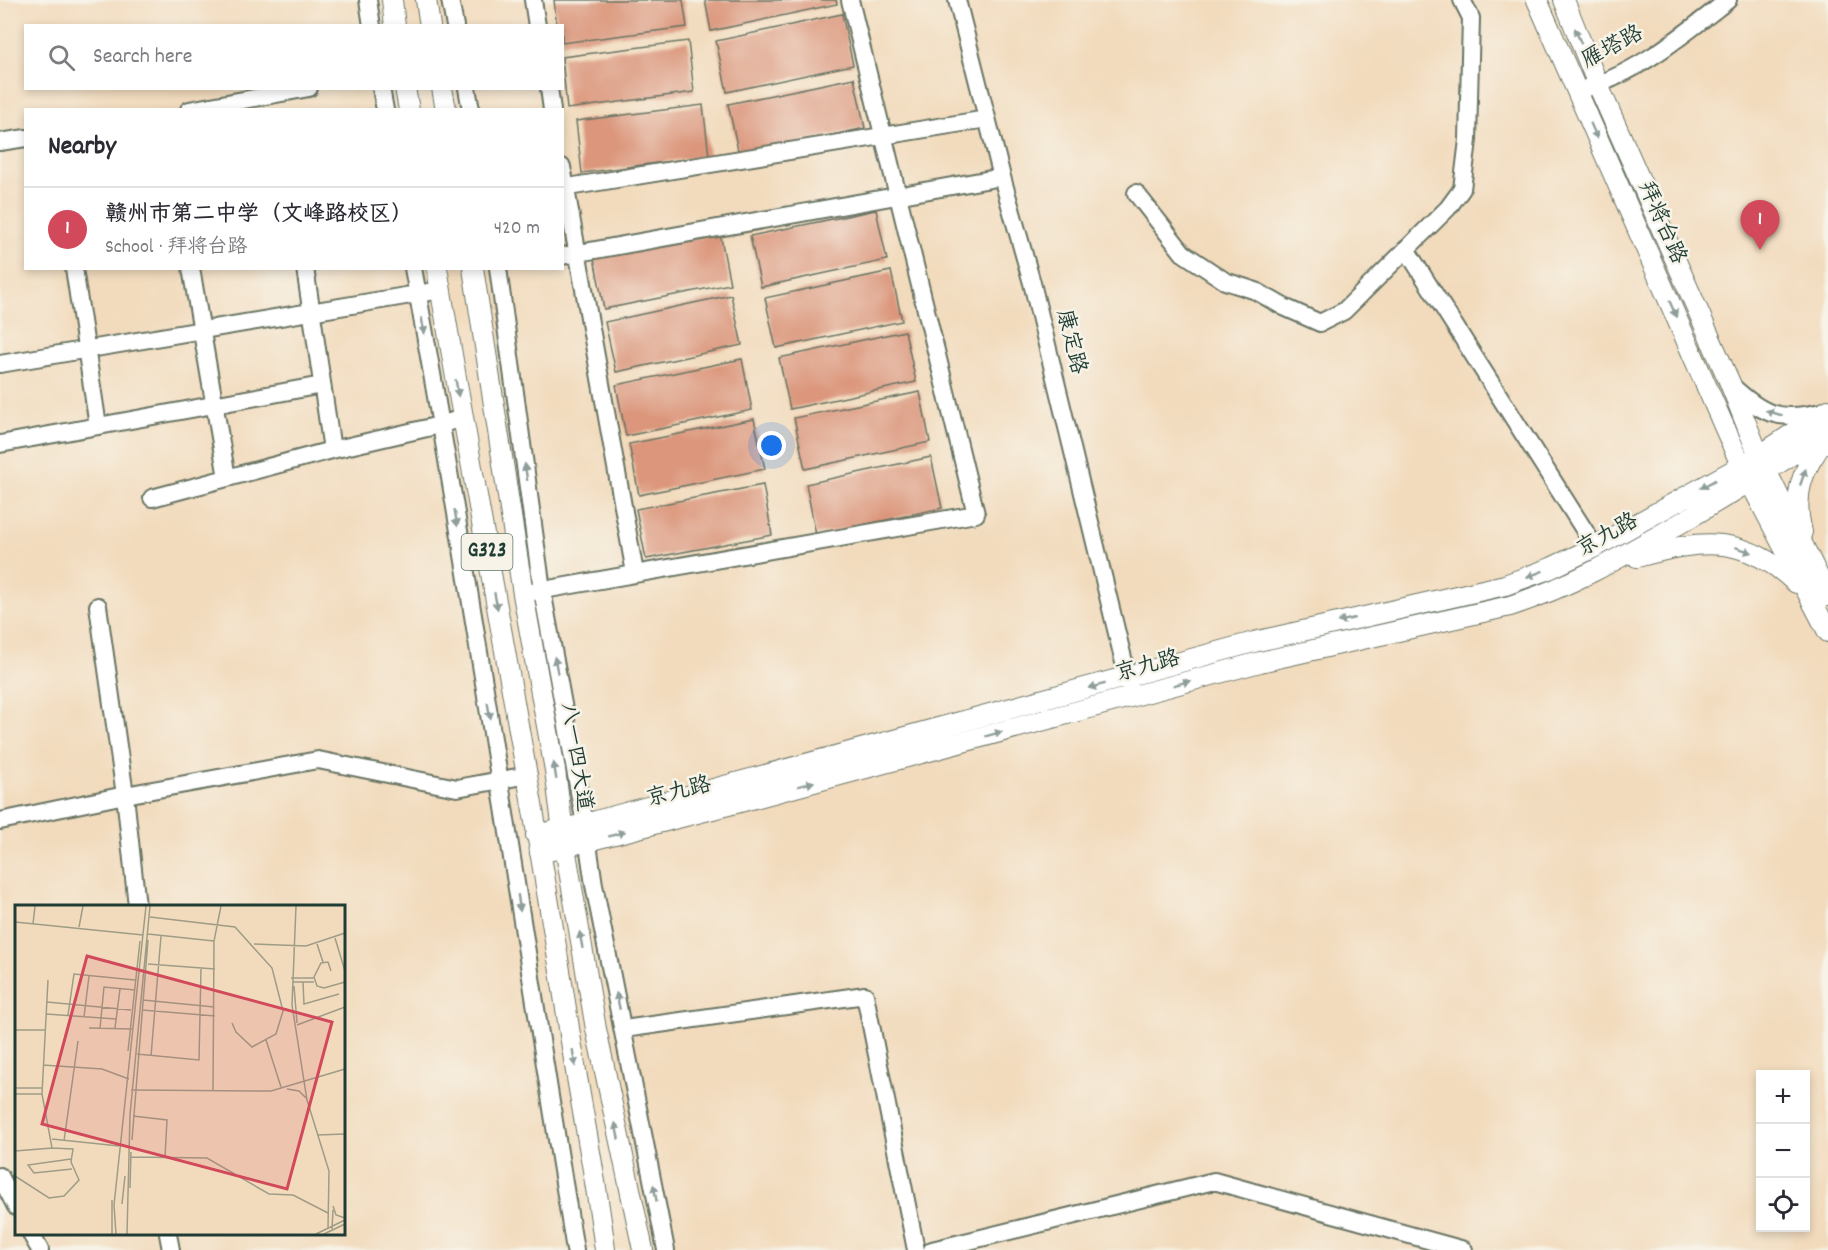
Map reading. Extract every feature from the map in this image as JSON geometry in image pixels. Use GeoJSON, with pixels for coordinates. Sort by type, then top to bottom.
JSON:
{"type":"FeatureCollection","features":[{"type":"Feature","properties":{"kind":"main road"},"geometry":{"type":"LineString","coordinates":[[392,0],[395,24]]}},
{"type":"Feature","properties":{"kind":"main road"},"geometry":{"type":"LineString","coordinates":[[426,0],[430,24]]}},
{"type":"Feature","properties":{"kind":"main road","name":"拜将台路"},"geometry":{"type":"LineString","coordinates":[[1537,0],[1745,474]]}},
{"type":"Feature","properties":{"kind":"main road","name":"拜将台路"},"geometry":{"type":"LineString","coordinates":[[1564,0],[1598,86],[1730,383],[1763,464]]}},
{"type":"Feature","properties":{"kind":"main road"},"geometry":{"type":"LineString","coordinates":[[405,90],[409,108]]}},
{"type":"Feature","properties":{"kind":"main road"},"geometry":{"type":"LineString","coordinates":[[442,90],[446,108]]}},
{"type":"Feature","properties":{"kind":"main road","name":"G323"},"geometry":{"type":"LineString","coordinates":[[437,270],[462,418],[528,774],[538,844]]}},
{"type":"Feature","properties":{"kind":"main road","name":"八一四大道"},"geometry":{"type":"LineString","coordinates":[[479,270],[532,592],[563,838],[596,1029],[642,1250]]}},
{"type":"Feature","properties":{"kind":"main road"},"geometry":{"type":"LineString","coordinates":[[1763,464],[1828,410]]}},
{"type":"Feature","properties":{"kind":"main road"},"geometry":{"type":"LineString","coordinates":[[1763,464],[1828,433]]}},
{"type":"Feature","properties":{"kind":"main road"},"geometry":{"type":"LineString","coordinates":[[1808,555],[1799,522],[1797,497],[1803,474],[1828,433]]}},
{"type":"Feature","properties":{"kind":"main road"},"geometry":{"type":"LineString","coordinates":[[1763,464],[1828,596]]}},
{"type":"Feature","properties":{"kind":"main road","name":"京九路"},"geometry":{"type":"LineString","coordinates":[[1130,687],[1254,642],[1505,585],[1551,568],[1763,464]]}},
{"type":"Feature","properties":{"kind":"main road"},"geometry":{"type":"LineString","coordinates":[[1745,474],[1828,632]]}},
{"type":"Feature","properties":{"kind":"main road","name":"京九路"},"geometry":{"type":"LineString","coordinates":[[538,844],[587,833],[1130,687],[1260,662],[1510,606],[1560,588],[1606,567],[1745,474]]}},
{"type":"Feature","properties":{"kind":"main road"},"geometry":{"type":"LineString","coordinates":[[1606,567],[1662,550],[1696,544],[1727,544],[1756,554],[1782,570],[1805,592]]}},
{"type":"Feature","properties":{"kind":"main road"},"geometry":{"type":"LineString","coordinates":[[538,844],[550,904],[605,1250]]}},
{"type":"Feature","properties":{"kind":"street"},"geometry":{"type":"LineString","coordinates":[[368,0],[372,24]]}},
{"type":"Feature","properties":{"kind":"street"},"geometry":{"type":"LineString","coordinates":[[450,0],[455,24]]}},
{"type":"Feature","properties":{"kind":"street"},"geometry":{"type":"LineString","coordinates":[[533,0],[537,24]]}},
{"type":"Feature","properties":{"kind":"street"},"geometry":{"type":"LineString","coordinates":[[532,592],[976,514],[850,0]]}},
{"type":"Feature","properties":{"kind":"street","name":"康定路"},"geometry":{"type":"LineString","coordinates":[[957,0],[1002,177],[1032,283],[1130,687]]}},
{"type":"Feature","properties":{"kind":"street"},"geometry":{"type":"LineString","coordinates":[[1136,193],[1183,253],[1225,281],[1256,291],[1320,323],[1344,311],[1448,208],[1462,189],[1468,140],[1471,18],[1462,0]]}},
{"type":"Feature","properties":{"kind":"street","name":"雁塔路"},"geometry":{"type":"LineString","coordinates":[[1577,91],[1598,86],[1641,61],[1686,32],[1728,0]]}},
{"type":"Feature","properties":{"kind":"street"},"geometry":{"type":"LineString","coordinates":[[200,108],[298,90]]}},
{"type":"Feature","properties":{"kind":"street"},"geometry":{"type":"LineString","coordinates":[[381,90],[385,108]]}},
{"type":"Feature","properties":{"kind":"street"},"geometry":{"type":"LineString","coordinates":[[467,90],[471,108]]}},
{"type":"Feature","properties":{"kind":"street"},"geometry":{"type":"LineString","coordinates":[[549,90],[552,108]]}},
{"type":"Feature","properties":{"kind":"street"},"geometry":{"type":"LineString","coordinates":[[635,573],[570,254],[564,188],[987,119]]}},
{"type":"Feature","properties":{"kind":"street"},"geometry":{"type":"LineString","coordinates":[[0,142],[24,138]]}},
{"type":"Feature","properties":{"kind":"street"},"geometry":{"type":"LineString","coordinates":[[570,254],[1002,177]]}},
{"type":"Feature","properties":{"kind":"street"},"geometry":{"type":"LineString","coordinates":[[1406,249],[1595,547]]}},
{"type":"Feature","properties":{"kind":"street"},"geometry":{"type":"LineString","coordinates":[[74,270],[98,426]]}},
{"type":"Feature","properties":{"kind":"street"},"geometry":{"type":"LineString","coordinates":[[191,270],[227,478]]}},
{"type":"Feature","properties":{"kind":"street"},"geometry":{"type":"LineString","coordinates":[[305,270],[332,450]]}},
{"type":"Feature","properties":{"kind":"street"},"geometry":{"type":"LineString","coordinates":[[413,270],[501,781],[575,1250]]}},
{"type":"Feature","properties":{"kind":"street"},"geometry":{"type":"LineString","coordinates":[[498,270],[532,592],[587,833],[594,885],[666,1250]]}},
{"type":"Feature","properties":{"kind":"street"},"geometry":{"type":"LineString","coordinates":[[0,364],[441,290]]}},
{"type":"Feature","properties":{"kind":"street"},"geometry":{"type":"LineString","coordinates":[[1730,383],[1754,406],[1776,415],[1799,417],[1828,410]]}},
{"type":"Feature","properties":{"kind":"street"},"geometry":{"type":"LineString","coordinates":[[0,444],[322,384]]}},
{"type":"Feature","properties":{"kind":"street"},"geometry":{"type":"LineString","coordinates":[[152,498],[462,418]]}},
{"type":"Feature","properties":{"kind":"street"},"geometry":{"type":"LineString","coordinates":[[98,606],[137,905]]}},
{"type":"Feature","properties":{"kind":"street"},"geometry":{"type":"LineString","coordinates":[[0,821],[124,795],[318,760],[457,788],[528,774]]}},
{"type":"Feature","properties":{"kind":"street"},"geometry":{"type":"LineString","coordinates":[[624,1029],[865,995],[916,1250]]}},
{"type":"Feature","properties":{"kind":"street"},"geometry":{"type":"LineString","coordinates":[[0,1176],[15,1205]]}},
{"type":"Feature","properties":{"kind":"street"},"geometry":{"type":"LineString","coordinates":[[932,1250],[1214,1181],[1464,1250]]}},
{"type":"Feature","properties":{"kind":"street"},"geometry":{"type":"LineString","coordinates":[[32,1235],[40,1250]]}},
{"type":"Feature","properties":{"kind":"street"},"geometry":{"type":"LineString","coordinates":[[168,1235],[171,1250]]}},
{"type":"Feature","properties":{"kind":"building"},"geometry":{"type":"Polygon","coordinates":[[[554,0],[683,0],[687,27],[564,43],[564,24],[557,24],[554,0]]]}},
{"type":"Feature","properties":{"kind":"building"},"geometry":{"type":"Polygon","coordinates":[[[705,0],[836,0],[837,4],[711,31],[705,0]]]}},
{"type":"Feature","properties":{"kind":"building"},"geometry":{"type":"Polygon","coordinates":[[[842,14],[853,65],[727,92],[716,41],[842,14]]]}},
{"type":"Feature","properties":{"kind":"building"},"geometry":{"type":"Polygon","coordinates":[[[688,41],[694,92],[567,109],[564,57],[688,41]]]}},
{"type":"Feature","properties":{"kind":"building"},"geometry":{"type":"Polygon","coordinates":[[[854,78],[865,128],[739,155],[728,104],[854,78]]]}},
{"type":"Feature","properties":{"kind":"building"},"geometry":{"type":"Polygon","coordinates":[[[703,105],[709,156],[582,173],[576,121],[703,105]]]}},
{"type":"Feature","properties":{"kind":"building"},"geometry":{"type":"Polygon","coordinates":[[[876,210],[887,260],[761,287],[750,236],[876,210]]]}},
{"type":"Feature","properties":{"kind":"building"},"geometry":{"type":"Polygon","coordinates":[[[720,233],[730,284],[604,309],[594,258],[720,233]]]}},
{"type":"Feature","properties":{"kind":"building"},"geometry":{"type":"Polygon","coordinates":[[[891,271],[902,321],[776,348],[765,298],[891,271]]]}},
{"type":"Feature","properties":{"kind":"building"},"geometry":{"type":"Polygon","coordinates":[[[731,295],[742,345],[616,372],[605,322],[731,295]]]}},
{"type":"Feature","properties":{"kind":"building"},"geometry":{"type":"Polygon","coordinates":[[[905,331],[916,382],[790,409],[779,358],[905,331]]]}},
{"type":"Feature","properties":{"kind":"building"},"geometry":{"type":"Polygon","coordinates":[[[742,359],[752,410],[626,436],[616,385],[742,359]]]}},
{"type":"Feature","properties":{"kind":"building"},"geometry":{"type":"Polygon","coordinates":[[[920,392],[930,442],[805,469],[794,418],[920,392]]]}},
{"type":"Feature","properties":{"kind":"building"},"geometry":{"type":"Polygon","coordinates":[[[754,419],[765,469],[639,495],[629,444],[754,419]]]}},
{"type":"Feature","properties":{"kind":"building"},"geometry":{"type":"Polygon","coordinates":[[[931,457],[942,508],[816,535],[806,484],[931,457]]]}},
{"type":"Feature","properties":{"kind":"building"},"geometry":{"type":"Polygon","coordinates":[[[763,485],[772,535],[646,559],[636,509],[763,485]]]}},
{"type":"Feature","properties":{"kind":"place","name":"赣州市第二中学（文峰路校区）"},"geometry":{"type":"Point","coordinates":[1760,250]}}]}
